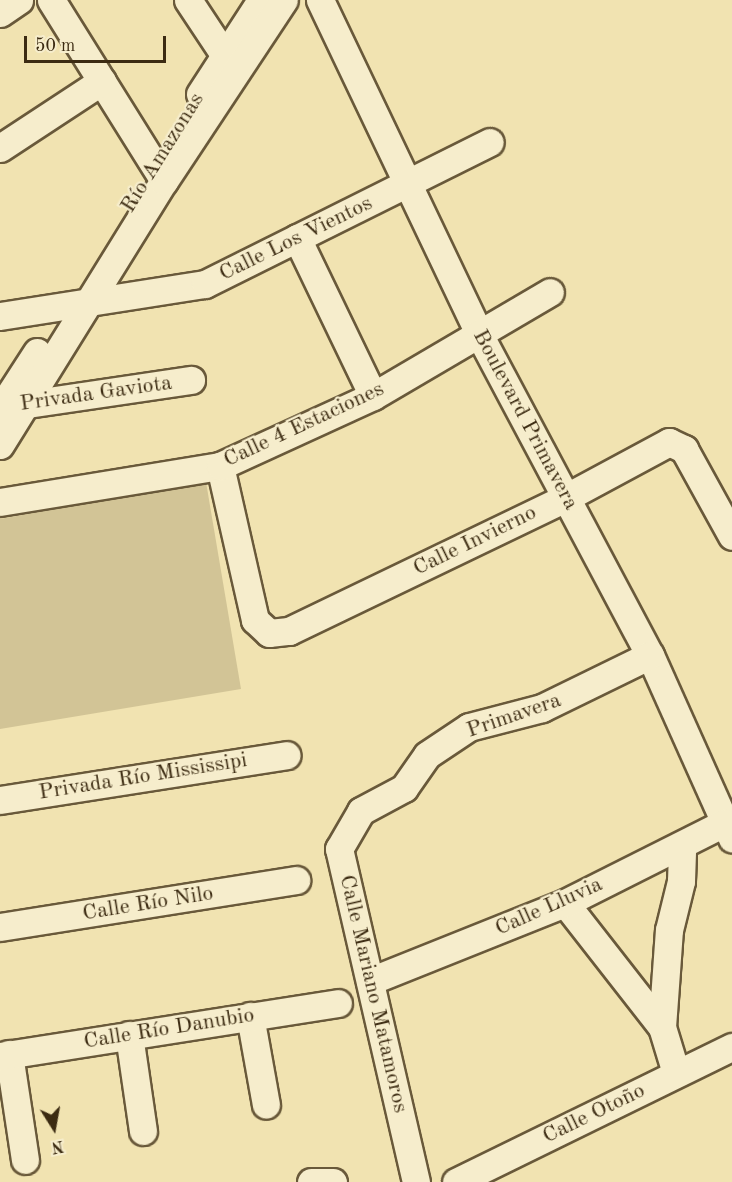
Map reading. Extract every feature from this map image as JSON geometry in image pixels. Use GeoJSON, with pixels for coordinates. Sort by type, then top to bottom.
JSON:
{"type":"FeatureCollection","features":[{"type":"Feature","properties":{"kind":"street"},"geometry":{"type":"LineString","coordinates":[[0,13],[20,0]]}},
{"type":"Feature","properties":{"kind":"street"},"geometry":{"type":"LineString","coordinates":[[51,0],[159,174]]}},
{"type":"Feature","properties":{"kind":"street"},"geometry":{"type":"LineString","coordinates":[[188,0],[225,56]]}},
{"type":"Feature","properties":{"kind":"street","name":"Río Amazonas"},"geometry":{"type":"LineString","coordinates":[[0,445],[7,407],[79,303],[159,174],[225,56],[261,0]]}},
{"type":"Feature","properties":{"kind":"street","name":"Río Amazonas"},"geometry":{"type":"LineString","coordinates":[[159,174],[284,0]]}},
{"type":"Feature","properties":{"kind":"street","name":"Boulevard Primavera"},"geometry":{"type":"LineString","coordinates":[[320,0],[479,334],[650,655],[728,831]]}},
{"type":"Feature","properties":{"kind":"street"},"geometry":{"type":"LineString","coordinates":[[0,148],[102,81]]}},
{"type":"Feature","properties":{"kind":"street","name":"Calle Los Vientos"},"geometry":{"type":"LineString","coordinates":[[0,316],[205,284],[490,142]]}},
{"type":"Feature","properties":{"kind":"street"},"geometry":{"type":"LineString","coordinates":[[297,238],[373,396]]}},
{"type":"Feature","properties":{"kind":"street","name":"Calle 4 Estaciones"},"geometry":{"type":"LineString","coordinates":[[0,502],[220,466],[373,396],[550,292]]}},
{"type":"Feature","properties":{"kind":"street","name":"Privada Gaviota"},"geometry":{"type":"LineString","coordinates":[[7,407],[191,380]]}},
{"type":"Feature","properties":{"kind":"street","name":"Calle Invierno"},"geometry":{"type":"LineString","coordinates":[[220,466],[255,620],[269,633],[289,631],[567,498],[669,442],[678,444],[732,536]]}},
{"type":"Feature","properties":{"kind":"street","name":"Primavera"},"geometry":{"type":"LineString","coordinates":[[361,811],[404,788],[427,755],[469,727],[542,708],[650,655]]}},
{"type":"Feature","properties":{"kind":"street","name":"Privada Río Mississipi"},"geometry":{"type":"LineString","coordinates":[[0,800],[286,755]]}},
{"type":"Feature","properties":{"kind":"street","name":"Calle Mariano Matamoros"},"geometry":{"type":"LineString","coordinates":[[361,811],[339,849],[416,1182]]}},
{"type":"Feature","properties":{"kind":"street","name":"Calle Lluvia"},"geometry":{"type":"LineString","coordinates":[[370,981],[565,903],[682,844],[728,831]]}},
{"type":"Feature","properties":{"kind":"street"},"geometry":{"type":"LineString","coordinates":[[676,1073],[662,1027],[669,930],[681,882],[682,844]]}},
{"type":"Feature","properties":{"kind":"street","name":"Calle Río Nilo"},"geometry":{"type":"LineString","coordinates":[[0,927],[296,880]]}},
{"type":"Feature","properties":{"kind":"street"},"geometry":{"type":"LineString","coordinates":[[565,903],[662,1027]]}},
{"type":"Feature","properties":{"kind":"street","name":"Calle Río Danubio"},"geometry":{"type":"LineString","coordinates":[[4,1055],[338,1003]]}},
{"type":"Feature","properties":{"kind":"street"},"geometry":{"type":"LineString","coordinates":[[250,1016],[266,1105]]}},
{"type":"Feature","properties":{"kind":"street"},"geometry":{"type":"LineString","coordinates":[[129,1035],[143,1131]]}},
{"type":"Feature","properties":{"kind":"street","name":"Calle Otoño"},"geometry":{"type":"LineString","coordinates":[[456,1182],[732,1047]]}},
{"type":"Feature","properties":{"kind":"street"},"geometry":{"type":"LineString","coordinates":[[4,1055],[25,1160]]}},
{"type":"Feature","properties":{"kind":"street"},"geometry":{"type":"LineString","coordinates":[[311,1182],[333,1182]]}},
{"type":"Feature","properties":{"kind":"shaded area"},"geometry":{"type":"Polygon","coordinates":[[[206,482],[241,689],[0,729],[0,519],[206,482]]]}}]}
